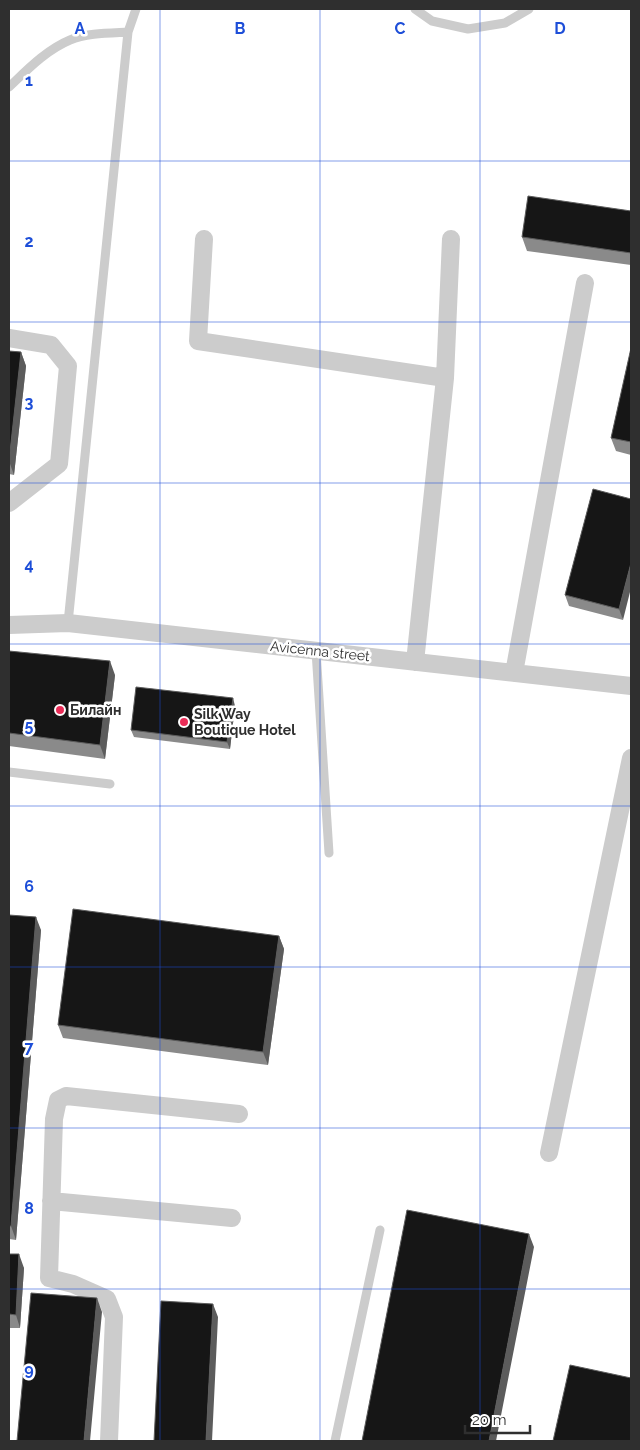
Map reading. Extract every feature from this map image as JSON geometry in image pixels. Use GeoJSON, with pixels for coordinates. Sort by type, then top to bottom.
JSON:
{"type":"FeatureCollection","features":[{"type":"Feature","properties":{"kind":"street"},"geometry":{"type":"LineString","coordinates":[[204,239],[198,341],[445,378]]}},
{"type":"Feature","properties":{"kind":"street"},"geometry":{"type":"LineString","coordinates":[[415,662],[445,378],[451,239]]}},
{"type":"Feature","properties":{"kind":"street"},"geometry":{"type":"LineString","coordinates":[[514,673],[585,283]]}},
{"type":"Feature","properties":{"kind":"street"},"geometry":{"type":"LineString","coordinates":[[9,338],[51,344],[68,366],[59,464],[9,503]]}},
{"type":"Feature","properties":{"kind":"street","name":"Avicenna street"},"geometry":{"type":"LineString","coordinates":[[9,626],[68,623],[631,686]]}},
{"type":"Feature","properties":{"kind":"street"},"geometry":{"type":"LineString","coordinates":[[550,1153],[631,758]]}},
{"type":"Feature","properties":{"kind":"street"},"geometry":{"type":"LineString","coordinates":[[109,1441],[114,1317],[107,1299],[72,1284],[49,1278],[54,1119],[58,1100],[66,1096],[238,1114]]}},
{"type":"Feature","properties":{"kind":"street"},"geometry":{"type":"LineString","coordinates":[[51,1201],[232,1218]]}},
{"type":"Feature","properties":{"kind":"lane"},"geometry":{"type":"LineString","coordinates":[[68,623],[128,32],[136,9]]}},
{"type":"Feature","properties":{"kind":"lane"},"geometry":{"type":"LineString","coordinates":[[415,9],[432,21],[468,29],[505,23],[529,9]]}},
{"type":"Feature","properties":{"kind":"lane"},"geometry":{"type":"LineString","coordinates":[[9,87],[41,57],[71,39],[128,32]]}},
{"type":"Feature","properties":{"kind":"lane"},"geometry":{"type":"LineString","coordinates":[[316,651],[329,853]]}},
{"type":"Feature","properties":{"kind":"lane"},"geometry":{"type":"LineString","coordinates":[[9,772],[110,784]]}},
{"type":"Feature","properties":{"kind":"lane"},"geometry":{"type":"LineString","coordinates":[[334,1441],[380,1230]]}},
{"type":"Feature","properties":{"kind":"building"},"geometry":{"type":"Polygon","coordinates":[[[528,196],[631,211],[631,253],[522,237],[528,196]]]}},
{"type":"Feature","properties":{"kind":"building"},"geometry":{"type":"Polygon","coordinates":[[[631,348],[631,442],[611,438],[631,348]]]}},
{"type":"Feature","properties":{"kind":"building"},"geometry":{"type":"Polygon","coordinates":[[[9,351],[21,352],[9,461],[9,351]]]}},
{"type":"Feature","properties":{"kind":"building"},"geometry":{"type":"Polygon","coordinates":[[[593,489],[631,499],[631,563],[619,609],[565,595],[593,489]]]}},
{"type":"Feature","properties":{"kind":"building","name":"Билайн"},"geometry":{"type":"Polygon","coordinates":[[[9,651],[110,661],[100,745],[9,733],[9,651]]]}},
{"type":"Feature","properties":{"kind":"building","name":"Silk Way Boutique Hotel"},"geometry":{"type":"Polygon","coordinates":[[[136,687],[233,698],[227,742],[131,730],[136,687]]]}},
{"type":"Feature","properties":{"kind":"building"},"geometry":{"type":"Polygon","coordinates":[[[73,909],[279,936],[263,1052],[58,1025],[73,909]]]}},
{"type":"Feature","properties":{"kind":"building"},"geometry":{"type":"Polygon","coordinates":[[[9,915],[36,917],[11,1226],[9,1226],[9,915]]]}},
{"type":"Feature","properties":{"kind":"building"},"geometry":{"type":"Polygon","coordinates":[[[407,1210],[529,1234],[489,1441],[362,1441],[407,1210]]]}},
{"type":"Feature","properties":{"kind":"building"},"geometry":{"type":"Polygon","coordinates":[[[9,1254],[19,1254],[16,1315],[9,1314],[9,1254]]]}},
{"type":"Feature","properties":{"kind":"building"},"geometry":{"type":"Polygon","coordinates":[[[31,1293],[97,1298],[84,1441],[17,1441],[31,1293]]]}},
{"type":"Feature","properties":{"kind":"building"},"geometry":{"type":"Polygon","coordinates":[[[161,1301],[213,1304],[206,1441],[154,1441],[161,1301]]]}},
{"type":"Feature","properties":{"kind":"building"},"geometry":{"type":"Polygon","coordinates":[[[570,1365],[631,1378],[631,1441],[553,1441],[570,1365]]]}},
{"type":"Feature","properties":{"kind":"place","name":"Билайн"},"geometry":{"type":"Point","coordinates":[60,710]}},
{"type":"Feature","properties":{"kind":"place","name":"Silk Way Boutique Hotel"},"geometry":{"type":"Point","coordinates":[184,722]}}]}
